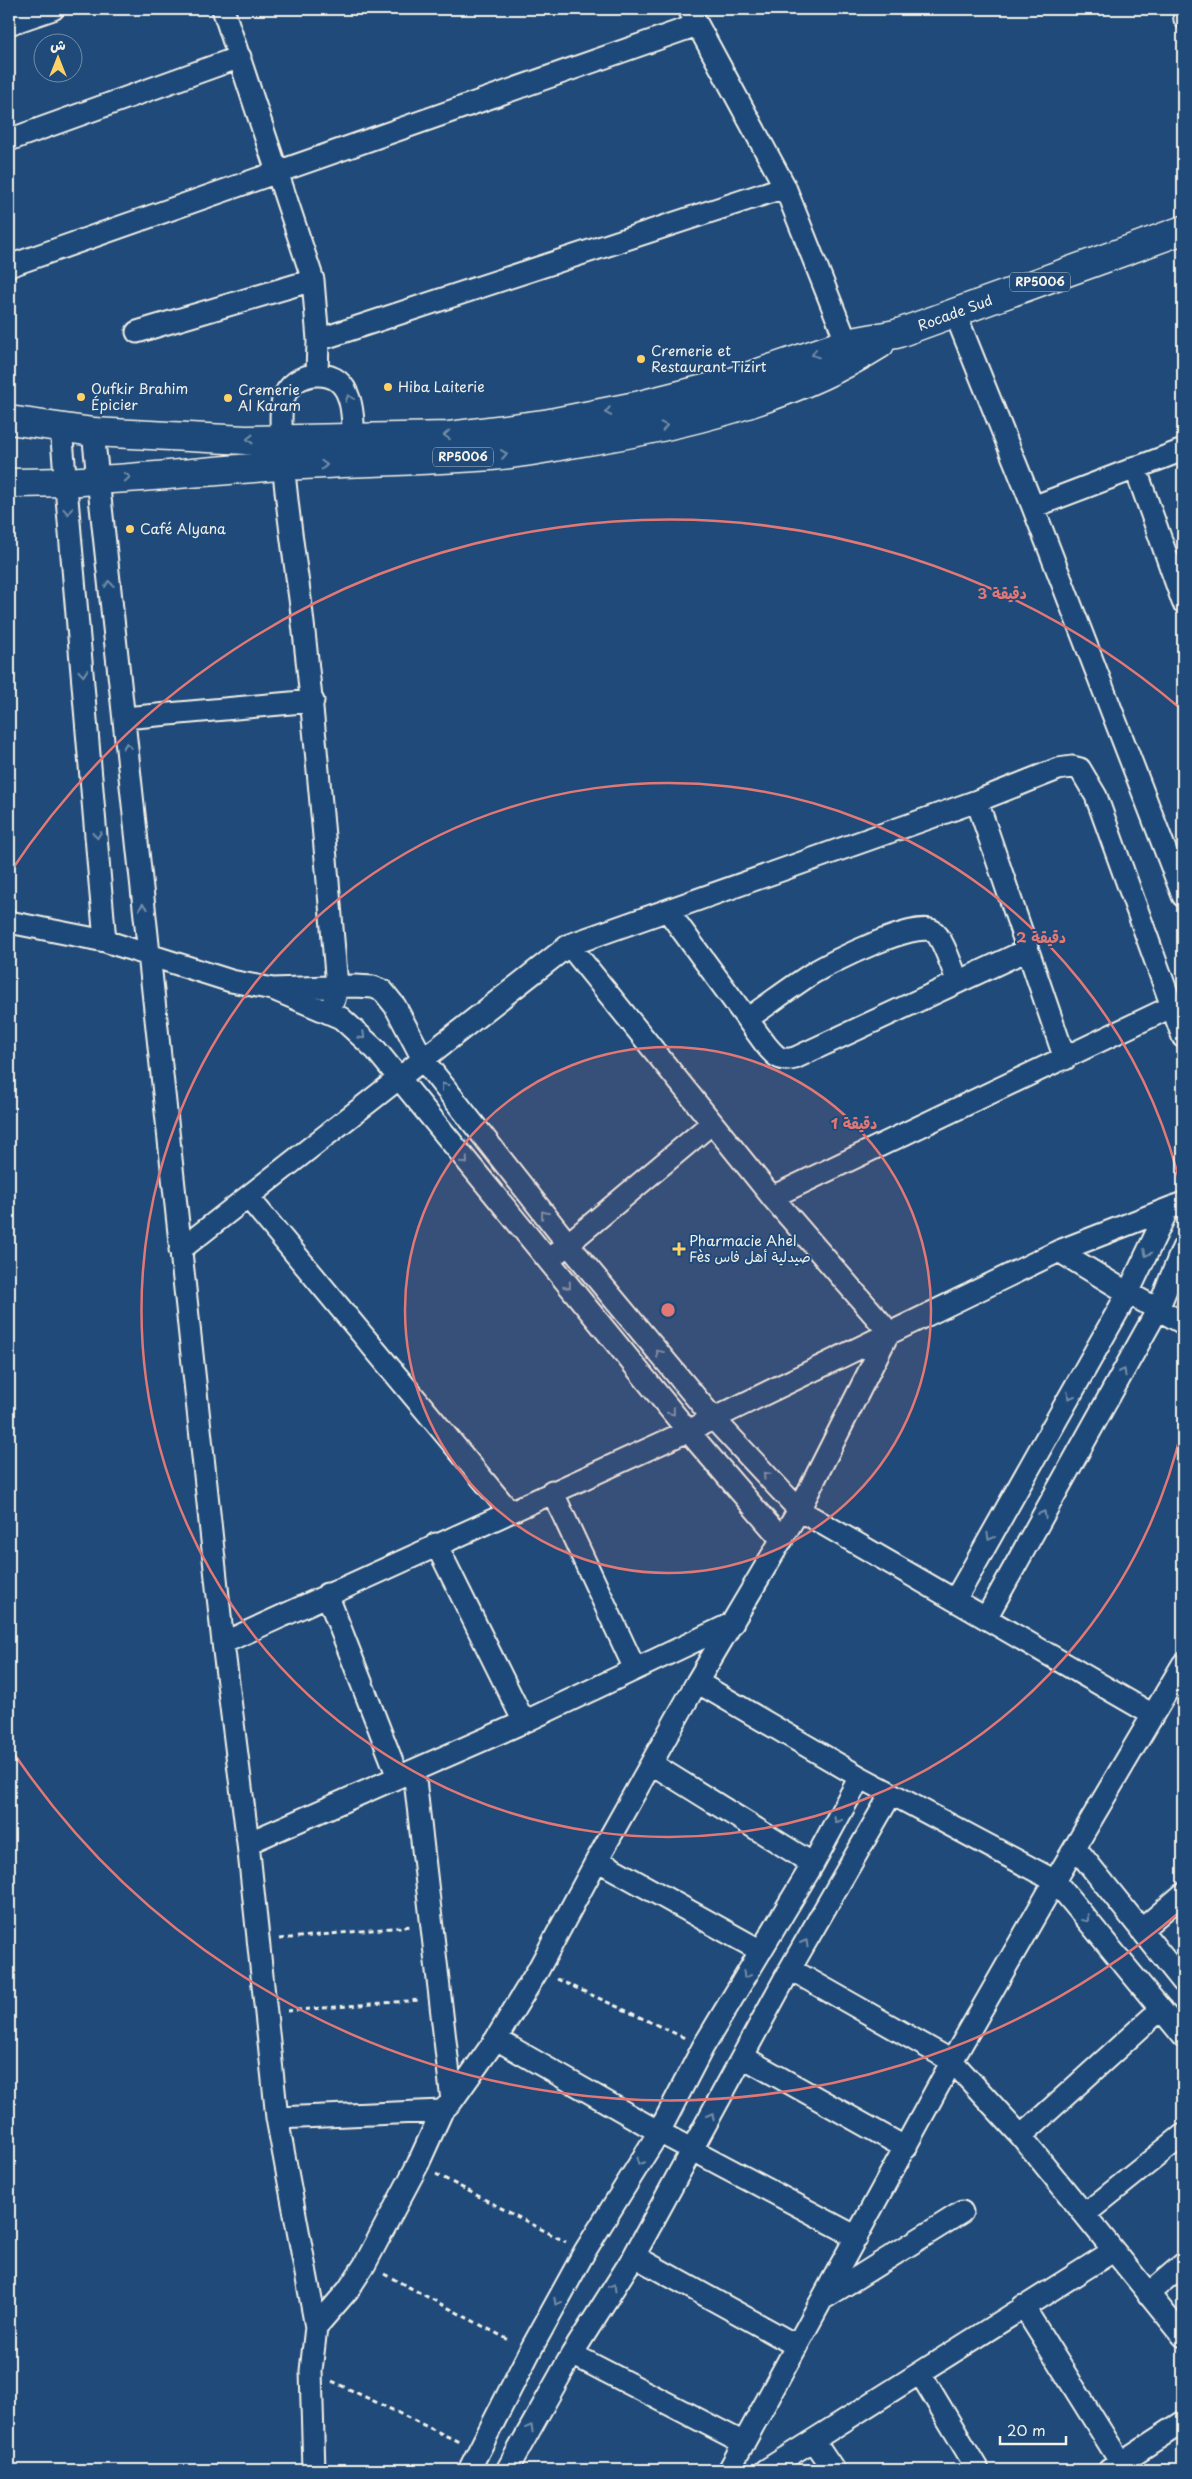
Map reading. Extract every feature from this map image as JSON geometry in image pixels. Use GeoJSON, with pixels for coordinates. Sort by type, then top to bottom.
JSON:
{"type":"FeatureCollection","features":[{"type":"Feature","properties":{"kind":"main road","name":"Rocade Sud"},"geometry":{"type":"LineString","coordinates":[[850,352],[1183,230]]}},
{"type":"Feature","properties":{"kind":"main road","name":"RP5006"},"geometry":{"type":"LineString","coordinates":[[9,420],[93,432],[246,440],[282,439],[353,451],[494,456],[616,437],[713,414],[758,401],[850,352]]}},
{"type":"Feature","properties":{"kind":"main road","name":"RP5006"},"geometry":{"type":"LineString","coordinates":[[9,483],[66,483],[284,466],[353,451]]}},
{"type":"Feature","properties":{"kind":"street"},"geometry":{"type":"LineString","coordinates":[[9,24],[53,9]]}},
{"type":"Feature","properties":{"kind":"street"},"geometry":{"type":"LineString","coordinates":[[223,9],[313,280],[318,340],[317,375]]}},
{"type":"Feature","properties":{"kind":"street"},"geometry":{"type":"LineString","coordinates":[[9,266],[278,173],[693,17],[784,187],[850,352]]}},
{"type":"Feature","properties":{"kind":"street"},"geometry":{"type":"LineString","coordinates":[[9,140],[240,57]]}},
{"type":"Feature","properties":{"kind":"street"},"geometry":{"type":"LineString","coordinates":[[318,340],[784,187]]}},
{"type":"Feature","properties":{"kind":"street"},"geometry":{"type":"LineString","coordinates":[[137,332],[313,280]]}},
{"type":"Feature","properties":{"kind":"street"},"geometry":{"type":"LineString","coordinates":[[955,313],[1033,507],[1183,896]]}},
{"type":"Feature","properties":{"kind":"street"},"geometry":{"type":"LineString","coordinates":[[332,1012],[338,986],[312,701],[282,439],[281,410],[283,399],[288,389],[296,381],[317,375],[329,376],[339,382],[346,390],[351,401],[353,451]]}},
{"type":"Feature","properties":{"kind":"street"},"geometry":{"type":"LineString","coordinates":[[61,428],[105,941]]}},
{"type":"Feature","properties":{"kind":"street"},"geometry":{"type":"LineString","coordinates":[[93,432],[180,1250],[223,1643],[248,1842],[277,2118],[316,2327],[311,2371],[314,2470]]}},
{"type":"Feature","properties":{"kind":"street"},"geometry":{"type":"LineString","coordinates":[[1033,507],[1183,450]]}},
{"type":"Feature","properties":{"kind":"street"},"geometry":{"type":"LineString","coordinates":[[1135,467],[1183,602]]}},
{"type":"Feature","properties":{"kind":"street"},"geometry":{"type":"LineString","coordinates":[[124,718],[312,701]]}},
{"type":"Feature","properties":{"kind":"street"},"geometry":{"type":"LineString","coordinates":[[180,1250],[398,1079],[424,1061],[569,945],[977,801],[1058,769],[1072,767],[1082,771],[1096,796],[1183,1037]]}},
{"type":"Feature","properties":{"kind":"street"},"geometry":{"type":"LineString","coordinates":[[977,801],[1065,1059]]}},
{"type":"Feature","properties":{"kind":"street"},"geometry":{"type":"LineString","coordinates":[[668,911],[778,1059],[788,1060],[1027,950]]}},
{"type":"Feature","properties":{"kind":"street"},"geometry":{"type":"LineString","coordinates":[[9,922],[105,941],[231,981],[273,990],[332,1012],[347,1023],[376,1050],[547,1261],[688,1431],[782,1540]]}},
{"type":"Feature","properties":{"kind":"street"},"geometry":{"type":"LineString","coordinates":[[747,1019],[830,963],[895,936],[919,929],[930,929],[938,935],[958,982]]}},
{"type":"Feature","properties":{"kind":"street"},"geometry":{"type":"LineString","coordinates":[[569,945],[772,1197],[889,1332]]}},
{"type":"Feature","properties":{"kind":"street"},"geometry":{"type":"LineString","coordinates":[[273,990],[338,986],[373,987],[386,993],[395,1006],[424,1061],[568,1244],[713,1418],[799,1510],[1153,1715]]}},
{"type":"Feature","properties":{"kind":"street"},"geometry":{"type":"LineString","coordinates":[[772,1197],[1173,1006]]}},
{"type":"Feature","properties":{"kind":"street"},"geometry":{"type":"LineString","coordinates":[[547,1261],[712,1123]]}},
{"type":"Feature","properties":{"kind":"street"},"geometry":{"type":"LineString","coordinates":[[248,1197],[509,1511]]}},
{"type":"Feature","properties":{"kind":"street"},"geometry":{"type":"LineString","coordinates":[[223,1643],[436,1544],[688,1431],[1059,1251],[1175,1206]]}},
{"type":"Feature","properties":{"kind":"street"},"geometry":{"type":"LineString","coordinates":[[955,1600],[1128,1294],[1175,1206]]}},
{"type":"Feature","properties":{"kind":"street"},"geometry":{"type":"LineString","coordinates":[[986,1618],[1158,1309],[1183,1248]]}},
{"type":"Feature","properties":{"kind":"street"},"geometry":{"type":"LineString","coordinates":[[1059,1251],[1128,1294],[1183,1323]]}},
{"type":"Feature","properties":{"kind":"street"},"geometry":{"type":"LineString","coordinates":[[316,2327],[348,2290],[366,2264],[447,2106],[496,2039],[538,1970],[597,1860],[697,1682],[799,1510],[889,1332]]}},
{"type":"Feature","properties":{"kind":"street"},"geometry":{"type":"LineString","coordinates":[[552,1492],[635,1669]]}},
{"type":"Feature","properties":{"kind":"street"},"geometry":{"type":"LineString","coordinates":[[436,1544],[524,1722]]}},
{"type":"Feature","properties":{"kind":"street"},"geometry":{"type":"LineString","coordinates":[[327,1594],[406,1774],[433,1924],[441,1998],[447,2106]]}},
{"type":"Feature","properties":{"kind":"street"},"geometry":{"type":"LineString","coordinates":[[248,1842],[524,1722],[733,1623]]}},
{"type":"Feature","properties":{"kind":"street"},"geometry":{"type":"LineString","coordinates":[[729,2470],[952,2061],[1153,1715],[1182,1672]]}},
{"type":"Feature","properties":{"kind":"street"},"geometry":{"type":"LineString","coordinates":[[697,1682],[860,1777],[1055,1881],[1183,2036]]}},
{"type":"Feature","properties":{"kind":"street"},"geometry":{"type":"LineString","coordinates":[[652,1764],[812,1864]]}},
{"type":"Feature","properties":{"kind":"street"},"geometry":{"type":"LineString","coordinates":[[469,2470],[480,2452],[530,2351],[585,2251],[659,2132],[703,2047],[812,1864],[860,1777]]}},
{"type":"Feature","properties":{"kind":"street"},"geometry":{"type":"LineString","coordinates":[[507,2470],[572,2354],[634,2256],[790,1969],[891,1794]]}},
{"type":"Feature","properties":{"kind":"street"},"geometry":{"type":"LineString","coordinates":[[1076,1846],[1183,1982]]}},
{"type":"Feature","properties":{"kind":"street"},"geometry":{"type":"LineString","coordinates":[[597,1860],[761,1951]]}},
{"type":"Feature","properties":{"kind":"street"},"geometry":{"type":"LineString","coordinates":[[1141,1930],[1183,1894]]}},
{"type":"Feature","properties":{"kind":"street"},"geometry":{"type":"LineString","coordinates":[[790,1969],[952,2061],[1021,2136],[1183,2336]]}},
{"type":"Feature","properties":{"kind":"street"},"geometry":{"type":"LineString","coordinates":[[1021,2136],[1161,2009]]}},
{"type":"Feature","properties":{"kind":"street"},"geometry":{"type":"LineString","coordinates":[[496,2039],[659,2132],[857,2237]]}},
{"type":"Feature","properties":{"kind":"street"},"geometry":{"type":"LineString","coordinates":[[743,2057],[906,2148]]}},
{"type":"Feature","properties":{"kind":"street"},"geometry":{"type":"LineString","coordinates":[[277,2118],[447,2106]]}},
{"type":"Feature","properties":{"kind":"street"},"geometry":{"type":"LineString","coordinates":[[1085,2214],[1183,2135]]}},
{"type":"Feature","properties":{"kind":"street"},"geometry":{"type":"LineString","coordinates":[[823,2298],[962,2212]]}},
{"type":"Feature","properties":{"kind":"street"},"geometry":{"type":"LineString","coordinates":[[766,2470],[815,2442],[1023,2306],[1114,2251]]}},
{"type":"Feature","properties":{"kind":"street"},"geometry":{"type":"LineString","coordinates":[[634,2256],[797,2346]]}},
{"type":"Feature","properties":{"kind":"street"},"geometry":{"type":"LineString","coordinates":[[1148,2294],[1183,2264]]}},
{"type":"Feature","properties":{"kind":"street"},"geometry":{"type":"LineString","coordinates":[[1023,2306],[1115,2466],[1183,2422]]}},
{"type":"Feature","properties":{"kind":"street"},"geometry":{"type":"LineString","coordinates":[[572,2354],[744,2443]]}},
{"type":"Feature","properties":{"kind":"street"},"geometry":{"type":"LineString","coordinates":[[920,2373],[978,2470]]}},
{"type":"Feature","properties":{"kind":"street"},"geometry":{"type":"LineString","coordinates":[[815,2442],[834,2470]]}},
{"type":"Feature","properties":{"kind":"lane"},"geometry":{"type":"LineString","coordinates":[[1179,9],[1180,20],[1183,24]]}},
{"type":"Feature","properties":{"kind":"path"},"geometry":{"type":"LineString","coordinates":[[258,1941],[433,1924]]}},
{"type":"Feature","properties":{"kind":"path"},"geometry":{"type":"LineString","coordinates":[[538,1970],[703,2047]]}},
{"type":"Feature","properties":{"kind":"path"},"geometry":{"type":"LineString","coordinates":[[266,2013],[441,1998]]}},
{"type":"Feature","properties":{"kind":"path"},"geometry":{"type":"LineString","coordinates":[[418,2164],[585,2251]]}},
{"type":"Feature","properties":{"kind":"path"},"geometry":{"type":"LineString","coordinates":[[366,2264],[530,2351]]}},
{"type":"Feature","properties":{"kind":"path"},"geometry":{"type":"LineString","coordinates":[[311,2371],[480,2452]]}},
{"type":"Feature","properties":{"kind":"place","name":"Cremerie et Restaurant Tizirt"},"geometry":{"type":"Point","coordinates":[641,359]}},
{"type":"Feature","properties":{"kind":"place","name":"Hiba Laiterie"},"geometry":{"type":"Point","coordinates":[388,387]}},
{"type":"Feature","properties":{"kind":"place","name":"Oufkir Brahim Épicier"},"geometry":{"type":"Point","coordinates":[81,397]}},
{"type":"Feature","properties":{"kind":"place","name":"Cremerie Al Karam"},"geometry":{"type":"Point","coordinates":[228,398]}},
{"type":"Feature","properties":{"kind":"place","name":"Café Alyana"},"geometry":{"type":"Point","coordinates":[130,529]}},
{"type":"Feature","properties":{"kind":"place","name":"Pharmacie Ahel Fès صيدلية أهل فاس"},"geometry":{"type":"Point","coordinates":[679,1249]}}]}
